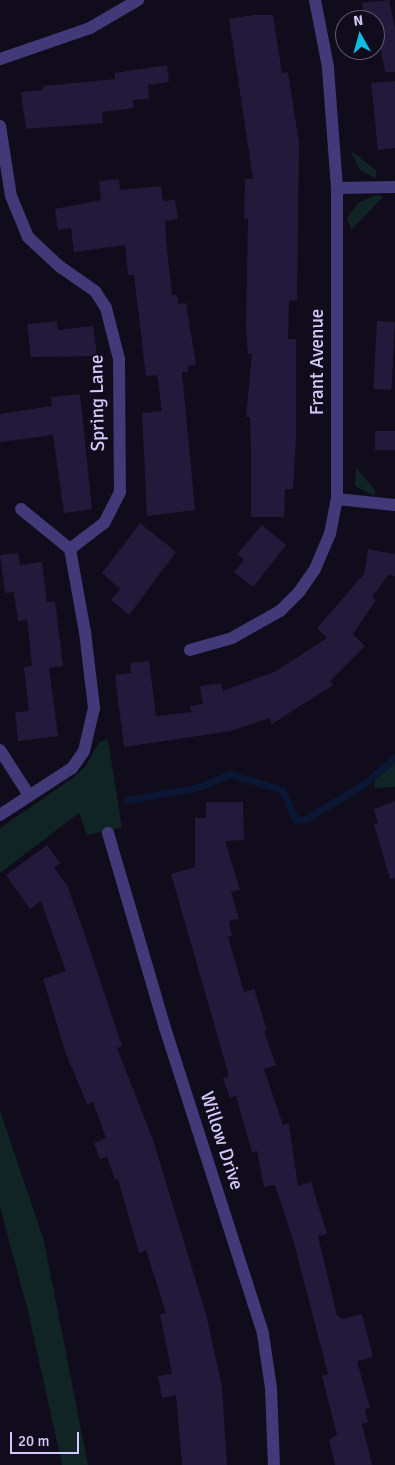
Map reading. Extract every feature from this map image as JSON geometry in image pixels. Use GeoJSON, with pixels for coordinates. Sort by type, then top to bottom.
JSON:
{"type":"FeatureCollection","features":[{"type":"Feature","properties":{"kind":"street"},"geometry":{"type":"LineString","coordinates":[[0,59],[90,28],[138,0]]}},
{"type":"Feature","properties":{"kind":"street","name":"Frant Avenue"},"geometry":{"type":"LineString","coordinates":[[190,650],[232,638],[280,612],[299,592],[316,569],[326,543],[337,499],[337,188],[328,67],[315,0]]}},
{"type":"Feature","properties":{"kind":"street","name":"Spring Lane"},"geometry":{"type":"LineString","coordinates":[[0,126],[17,217],[28,236],[48,256],[95,291],[106,308],[119,359],[120,492],[104,523],[70,549]]}},
{"type":"Feature","properties":{"kind":"street"},"geometry":{"type":"LineString","coordinates":[[337,188],[395,187]]}},
{"type":"Feature","properties":{"kind":"street"},"geometry":{"type":"LineString","coordinates":[[337,499],[395,505]]}},
{"type":"Feature","properties":{"kind":"street"},"geometry":{"type":"LineString","coordinates":[[0,815],[72,768],[84,750],[92,722],[86,632],[70,549],[21,509]]}},
{"type":"Feature","properties":{"kind":"street"},"geometry":{"type":"LineString","coordinates":[[0,750],[29,795]]}},
{"type":"Feature","properties":{"kind":"street","name":"Willow Drive"},"geometry":{"type":"LineString","coordinates":[[108,833],[165,1028],[263,1334],[271,1388],[274,1465]]}},
{"type":"Feature","properties":{"kind":"green space"},"geometry":{"type":"Polygon","coordinates":[[[350,150],[377,171],[375,178],[360,170],[350,150]]]}},
{"type":"Feature","properties":{"kind":"green space"},"geometry":{"type":"Polygon","coordinates":[[[376,195],[383,197],[351,230],[347,218],[358,203],[376,195]]]}},
{"type":"Feature","properties":{"kind":"green space"},"geometry":{"type":"Polygon","coordinates":[[[356,468],[375,490],[375,496],[355,486],[356,468]]]}},
{"type":"Feature","properties":{"kind":"green space"},"geometry":{"type":"Polygon","coordinates":[[[108,740],[122,828],[87,835],[79,813],[0,873],[0,828],[73,778],[85,767],[99,742],[108,740]]]}},
{"type":"Feature","properties":{"kind":"green space"},"geometry":{"type":"Polygon","coordinates":[[[395,763],[395,787],[375,788],[374,781],[395,763]]]}},
{"type":"Feature","properties":{"kind":"green space"},"geometry":{"type":"Polygon","coordinates":[[[0,1110],[44,1241],[88,1465],[62,1465],[28,1311],[0,1207],[0,1110]]]}},
{"type":"Feature","properties":{"kind":"building"},"geometry":{"type":"Polygon","coordinates":[[[389,0],[395,28],[395,72],[385,72],[383,60],[385,60],[385,10],[363,10],[362,3],[389,0]]]}},
{"type":"Feature","properties":{"kind":"building"},"geometry":{"type":"Polygon","coordinates":[[[254,15],[273,15],[282,73],[288,72],[299,143],[297,301],[289,300],[288,339],[296,339],[296,440],[293,489],[285,489],[284,517],[251,517],[250,417],[246,417],[252,354],[248,354],[246,328],[248,219],[244,219],[245,179],[253,179],[229,19],[254,15]]]}},
{"type":"Feature","properties":{"kind":"building"},"geometry":{"type":"Polygon","coordinates":[[[167,65],[169,82],[148,85],[149,99],[133,100],[134,108],[102,112],[103,123],[26,129],[21,92],[43,90],[43,86],[115,79],[115,73],[167,65]]]}},
{"type":"Feature","properties":{"kind":"building"},"geometry":{"type":"Polygon","coordinates":[[[395,81],[395,148],[378,150],[371,83],[395,81]]]}},
{"type":"Feature","properties":{"kind":"building"},"geometry":{"type":"Polygon","coordinates":[[[119,179],[120,190],[161,186],[163,201],[175,200],[178,219],[165,221],[166,240],[172,295],[177,295],[178,304],[186,303],[196,365],[187,366],[188,372],[182,372],[195,510],[147,516],[142,413],[162,411],[157,375],[146,376],[134,275],[128,275],[125,245],[74,252],[71,228],[58,230],[55,209],[101,200],[99,181],[119,179]]]}},
{"type":"Feature","properties":{"kind":"building"},"geometry":{"type":"Polygon","coordinates":[[[57,321],[58,330],[93,326],[97,356],[31,357],[27,324],[57,321]]]}},
{"type":"Feature","properties":{"kind":"building"},"geometry":{"type":"Polygon","coordinates":[[[377,321],[395,322],[391,390],[373,389],[377,321]]]}},
{"type":"Feature","properties":{"kind":"building"},"geometry":{"type":"Polygon","coordinates":[[[80,394],[92,509],[64,513],[53,435],[0,442],[0,414],[52,406],[51,397],[80,394]]]}},
{"type":"Feature","properties":{"kind":"building"},"geometry":{"type":"Polygon","coordinates":[[[375,431],[395,431],[395,450],[375,450],[375,431]]]}},
{"type":"Feature","properties":{"kind":"building"},"geometry":{"type":"Polygon","coordinates":[[[140,523],[176,552],[129,615],[111,600],[120,589],[102,573],[140,523]]]}},
{"type":"Feature","properties":{"kind":"building"},"geometry":{"type":"Polygon","coordinates":[[[262,525],[286,545],[253,587],[234,572],[244,560],[237,554],[262,525]]]}},
{"type":"Feature","properties":{"kind":"building"},"geometry":{"type":"Polygon","coordinates":[[[368,549],[395,554],[395,576],[388,575],[372,597],[376,600],[353,634],[365,646],[330,681],[333,685],[272,724],[269,718],[231,731],[124,747],[115,675],[131,673],[130,663],[149,661],[156,716],[191,712],[190,706],[203,704],[200,686],[221,683],[223,691],[276,671],[327,638],[317,628],[364,574],[368,549]]]}},
{"type":"Feature","properties":{"kind":"building"},"geometry":{"type":"Polygon","coordinates":[[[18,553],[20,565],[42,562],[47,602],[55,601],[63,666],[49,668],[58,736],[18,741],[15,712],[29,711],[24,667],[32,666],[27,620],[18,621],[14,592],[5,593],[0,555],[18,553]]]}},
{"type":"Feature","properties":{"kind":"building"},"geometry":{"type":"Polygon","coordinates":[[[395,801],[395,878],[390,879],[374,824],[378,823],[374,809],[395,801]]]}},
{"type":"Feature","properties":{"kind":"building"},"geometry":{"type":"Polygon","coordinates":[[[206,802],[243,802],[244,840],[225,841],[240,890],[231,892],[239,919],[229,921],[232,936],[228,937],[244,992],[254,989],[267,1030],[264,1031],[276,1065],[264,1069],[283,1125],[289,1124],[298,1186],[311,1182],[327,1234],[318,1236],[337,1315],[342,1319],[362,1314],[373,1357],[357,1361],[370,1408],[365,1409],[368,1422],[362,1424],[372,1465],[335,1465],[329,1440],[337,1435],[322,1376],[328,1374],[294,1243],[275,1185],[264,1187],[257,1151],[252,1152],[236,1096],[230,1098],[223,1078],[229,1076],[171,874],[195,867],[195,818],[206,818],[206,802]]]}},
{"type":"Feature","properties":{"kind":"building"},"geometry":{"type":"Polygon","coordinates":[[[47,845],[60,863],[54,868],[67,885],[87,941],[122,1046],[117,1048],[153,1140],[206,1314],[222,1387],[227,1465],[182,1465],[176,1395],[162,1398],[158,1376],[172,1374],[160,1314],[166,1313],[146,1250],[139,1253],[118,1179],[115,1180],[107,1157],[100,1159],[94,1143],[106,1138],[93,1102],[87,1104],[66,1054],[43,979],[66,971],[41,901],[30,909],[6,875],[47,845]]]}},
{"type":"Feature","properties":{"kind":"waterway"},"geometry":{"type":"LineString","coordinates":[[127,800],[199,787],[230,774],[282,790],[296,820],[306,819],[364,784],[395,757]]}}]}
